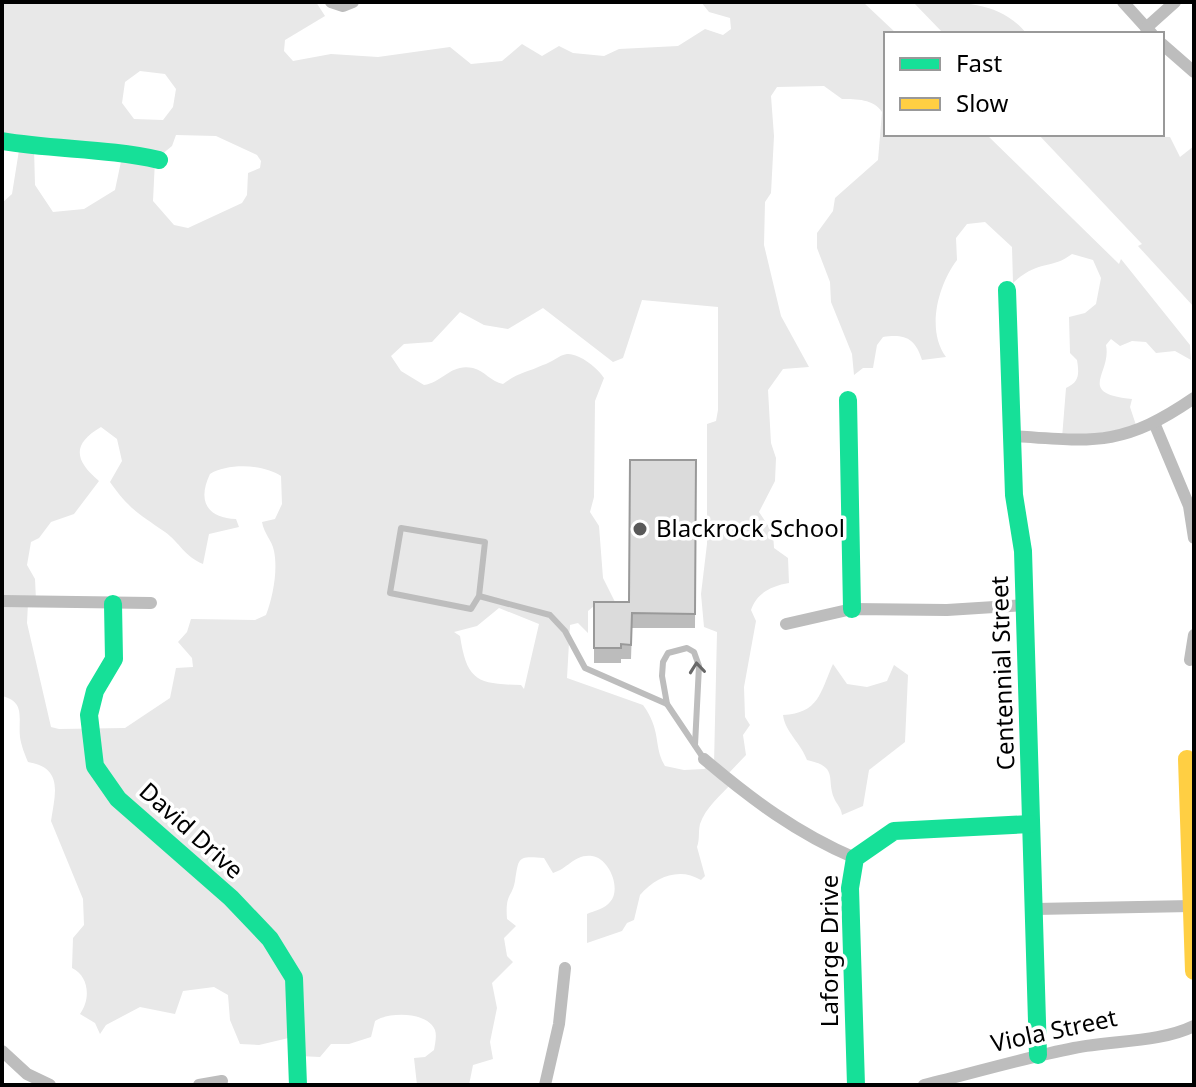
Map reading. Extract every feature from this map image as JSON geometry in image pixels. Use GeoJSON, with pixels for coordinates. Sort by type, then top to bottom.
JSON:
{"type":"FeatureCollection","features":[{"type":"Feature","properties":{"kind":"street"},"geometry":{"type":"LineString","coordinates":[[331,2],[343,6],[353,2]]}},
{"type":"Feature","properties":{"kind":"street"},"geometry":{"type":"LineString","coordinates":[[1123,2],[1149,31],[1175,2]]}},
{"type":"Feature","properties":{"kind":"street"},"geometry":{"type":"LineString","coordinates":[[1164,46],[1194,72]]}},
{"type":"Feature","properties":{"kind":"street"},"geometry":{"type":"LineString","coordinates":[[2,141],[41,148],[117,150],[159,160]]}},
{"type":"Feature","properties":{"kind":"street","name":"Centennial Street"},"geometry":{"type":"LineString","coordinates":[[1007,290],[1014,495],[1023,551],[1038,1055]]}},
{"type":"Feature","properties":{"kind":"street"},"geometry":{"type":"LineString","coordinates":[[1014,436],[1073,440],[1118,437],[1155,425],[1194,398]]}},
{"type":"Feature","properties":{"kind":"street"},"geometry":{"type":"LineString","coordinates":[[848,400],[852,609]]}},
{"type":"Feature","properties":{"kind":"street"},"geometry":{"type":"LineString","coordinates":[[1155,425],[1189,506],[1194,538]]}},
{"type":"Feature","properties":{"kind":"street"},"geometry":{"type":"LineString","coordinates":[[2,601],[151,603]]}},
{"type":"Feature","properties":{"kind":"street","name":"David Drive"},"geometry":{"type":"LineString","coordinates":[[113,604],[114,659],[95,691],[89,715],[95,766],[118,799],[231,898],[270,939],[294,978],[298,1085]]}},
{"type":"Feature","properties":{"kind":"street"},"geometry":{"type":"LineString","coordinates":[[786,624],[852,609],[1024,605]]}},
{"type":"Feature","properties":{"kind":"street"},"geometry":{"type":"LineString","coordinates":[[1190,660],[1194,635]]}},
{"type":"Feature","properties":{"kind":"street"},"geometry":{"type":"LineString","coordinates":[[704,759],[758,803],[812,840],[855,858]]}},
{"type":"Feature","properties":{"kind":"street"},"geometry":{"type":"LineString","coordinates":[[1187,759],[1194,971]]}},
{"type":"Feature","properties":{"kind":"street","name":"Laforge Drive"},"geometry":{"type":"LineString","coordinates":[[856,1085],[850,888],[855,858],[894,831],[1030,824]]}},
{"type":"Feature","properties":{"kind":"street"},"geometry":{"type":"LineString","coordinates":[[1035,909],[1191,906]]}},
{"type":"Feature","properties":{"kind":"street"},"geometry":{"type":"LineString","coordinates":[[545,1085],[559,1024],[565,968]]}},
{"type":"Feature","properties":{"kind":"street","name":"Viola Street"},"geometry":{"type":"LineString","coordinates":[[924,1085],[1038,1055],[1124,1039],[1177,1034],[1194,1026]]}},
{"type":"Feature","properties":{"kind":"street"},"geometry":{"type":"LineString","coordinates":[[2,1051],[27,1074],[50,1085]]}},
{"type":"Feature","properties":{"kind":"street"},"geometry":{"type":"LineString","coordinates":[[199,1085],[222,1081]]}},
{"type":"Feature","properties":{"kind":"lane"},"geometry":{"type":"LineString","coordinates":[[401,528],[485,542],[479,596],[471,609],[390,593],[401,528]]}},
{"type":"Feature","properties":{"kind":"lane"},"geometry":{"type":"LineString","coordinates":[[479,596],[550,615],[565,631],[585,668],[667,704]]}},
{"type":"Feature","properties":{"kind":"lane"},"geometry":{"type":"LineString","coordinates":[[695,745],[699,666],[694,652],[687,648],[668,653],[663,662],[667,704],[704,759]]}},
{"type":"Feature","properties":{"kind":"shaded area"},"geometry":{"type":"Polygon","coordinates":[[[2,2],[316,2],[325,16],[285,40],[284,51],[293,61],[331,54],[378,57],[450,47],[471,64],[502,61],[522,44],[542,56],[559,46],[573,53],[604,56],[619,49],[678,46],[705,29],[723,35],[731,29],[730,18],[709,12],[701,2],[863,2],[895,32],[884,32],[884,136],[988,136],[1119,264],[1121,259],[1190,345],[1191,360],[1175,351],[1156,353],[1146,342],[1132,341],[1120,346],[1111,339],[1106,345],[1107,355],[1100,387],[1115,396],[1132,399],[1130,407],[1137,428],[1062,438],[1066,388],[1074,383],[1078,373],[1077,360],[1070,353],[1069,317],[1085,313],[1096,304],[1101,278],[1093,260],[1072,254],[1058,262],[1038,267],[1013,283],[1012,247],[985,222],[967,224],[956,238],[957,260],[944,282],[937,308],[937,334],[946,357],[922,360],[908,339],[883,337],[877,345],[873,368],[863,368],[854,375],[852,354],[831,302],[830,282],[817,248],[817,233],[833,211],[835,198],[878,160],[882,112],[870,102],[842,99],[824,86],[777,87],[771,96],[774,136],[771,193],[765,202],[764,245],[781,316],[809,367],[783,369],[768,390],[771,443],[776,458],[775,481],[759,512],[773,533],[774,548],[788,558],[789,583],[766,591],[751,610],[756,621],[744,687],[745,717],[750,725],[743,735],[746,755],[727,775],[732,783],[702,818],[697,847],[705,876],[701,880],[685,874],[661,878],[640,895],[634,920],[627,923],[622,931],[587,943],[587,914],[606,906],[615,890],[612,875],[604,862],[592,856],[580,857],[553,873],[544,858],[521,860],[507,904],[507,919],[516,926],[504,938],[507,956],[513,962],[492,983],[497,1008],[490,1042],[493,1059],[473,1065],[469,1085],[417,1085],[414,1058],[425,1057],[434,1050],[436,1040],[435,1030],[424,1019],[407,1015],[381,1018],[375,1021],[371,1037],[349,1044],[331,1044],[320,1057],[299,1056],[297,1036],[259,1045],[240,1044],[230,1020],[228,995],[214,987],[183,991],[175,1014],[140,1007],[106,1025],[100,1034],[95,1023],[80,1014],[86,1002],[85,982],[72,968],[73,938],[84,925],[83,899],[51,821],[55,792],[52,776],[39,765],[28,762],[21,740],[18,707],[15,702],[2,696],[2,203],[12,194],[20,144],[2,140],[2,2]],[[140,71],[125,82],[122,103],[134,119],[163,120],[173,107],[176,89],[165,74],[140,71]],[[176,135],[172,146],[155,160],[153,201],[174,225],[188,228],[242,203],[247,195],[248,173],[260,168],[261,161],[257,155],[216,136],[176,135]],[[34,148],[35,185],[53,212],[84,209],[115,190],[123,152],[34,148]],[[642,300],[623,358],[613,362],[543,308],[508,329],[484,325],[460,312],[432,342],[404,344],[391,356],[401,371],[424,385],[465,367],[477,369],[503,384],[567,354],[582,359],[601,374],[604,378],[595,401],[594,497],[590,512],[599,526],[603,578],[616,604],[594,606],[588,611],[588,633],[578,623],[570,625],[567,678],[643,705],[653,723],[665,766],[684,770],[704,769],[714,764],[717,632],[704,627],[701,594],[707,544],[707,424],[716,421],[718,410],[718,307],[642,300]],[[101,427],[81,446],[81,459],[99,481],[74,514],[51,522],[39,538],[31,542],[27,565],[35,579],[36,600],[28,603],[27,623],[51,727],[59,729],[125,728],[170,698],[176,668],[193,667],[192,658],[178,642],[187,632],[191,619],[255,620],[266,615],[274,583],[273,547],[262,522],[275,519],[282,504],[281,476],[246,466],[210,474],[204,492],[207,506],[218,515],[236,519],[239,527],[209,534],[203,564],[123,499],[110,482],[122,461],[117,439],[101,427]],[[499,608],[477,626],[454,632],[460,636],[471,671],[484,681],[521,685],[524,689],[539,624],[499,608]]]}},
{"type":"Feature","properties":{"kind":"shaded area"},"geometry":{"type":"Polygon","coordinates":[[[913,2],[977,5],[1004,15],[1025,32],[942,32],[913,2]]]}},
{"type":"Feature","properties":{"kind":"shaded area"},"geometry":{"type":"Polygon","coordinates":[[[1040,136],[1170,137],[1180,157],[1194,146],[1194,307],[1138,246],[1142,244],[1040,136]]]}},
{"type":"Feature","properties":{"kind":"shaded area"},"geometry":{"type":"Polygon","coordinates":[[[833,664],[847,684],[867,687],[887,681],[894,665],[908,675],[905,742],[869,770],[863,806],[842,815],[834,798],[830,774],[824,766],[807,760],[783,715],[804,710],[817,700],[833,664]]]}},
{"type":"Feature","properties":{"kind":"building"},"geometry":{"type":"Polygon","coordinates":[[[630,460],[696,460],[695,614],[632,613],[631,645],[594,648],[594,602],[629,602],[630,460]]]}},
{"type":"Feature","properties":{"kind":"traffic: fast"},"geometry":{"type":"LineString","coordinates":[[2,141],[159,160]]}},
{"type":"Feature","properties":{"kind":"traffic: fast"},"geometry":{"type":"LineString","coordinates":[[1007,290],[1014,495],[1023,551],[1038,1055]]}},
{"type":"Feature","properties":{"kind":"traffic: fast"},"geometry":{"type":"LineString","coordinates":[[848,400],[852,609]]}},
{"type":"Feature","properties":{"kind":"traffic: fast"},"geometry":{"type":"LineString","coordinates":[[113,604],[114,659],[95,691],[89,715],[95,766],[118,799],[231,898],[270,939],[294,978],[298,1085]]}},
{"type":"Feature","properties":{"kind":"traffic: fast"},"geometry":{"type":"LineString","coordinates":[[856,1085],[850,888],[855,858],[894,831],[1030,824]]}},
{"type":"Feature","properties":{"kind":"traffic: slow"},"geometry":{"type":"LineString","coordinates":[[1187,759],[1194,971]]}},
{"type":"Feature","properties":{"kind":"place","name":"Blackrock School"},"geometry":{"type":"Point","coordinates":[640,529]}}]}
